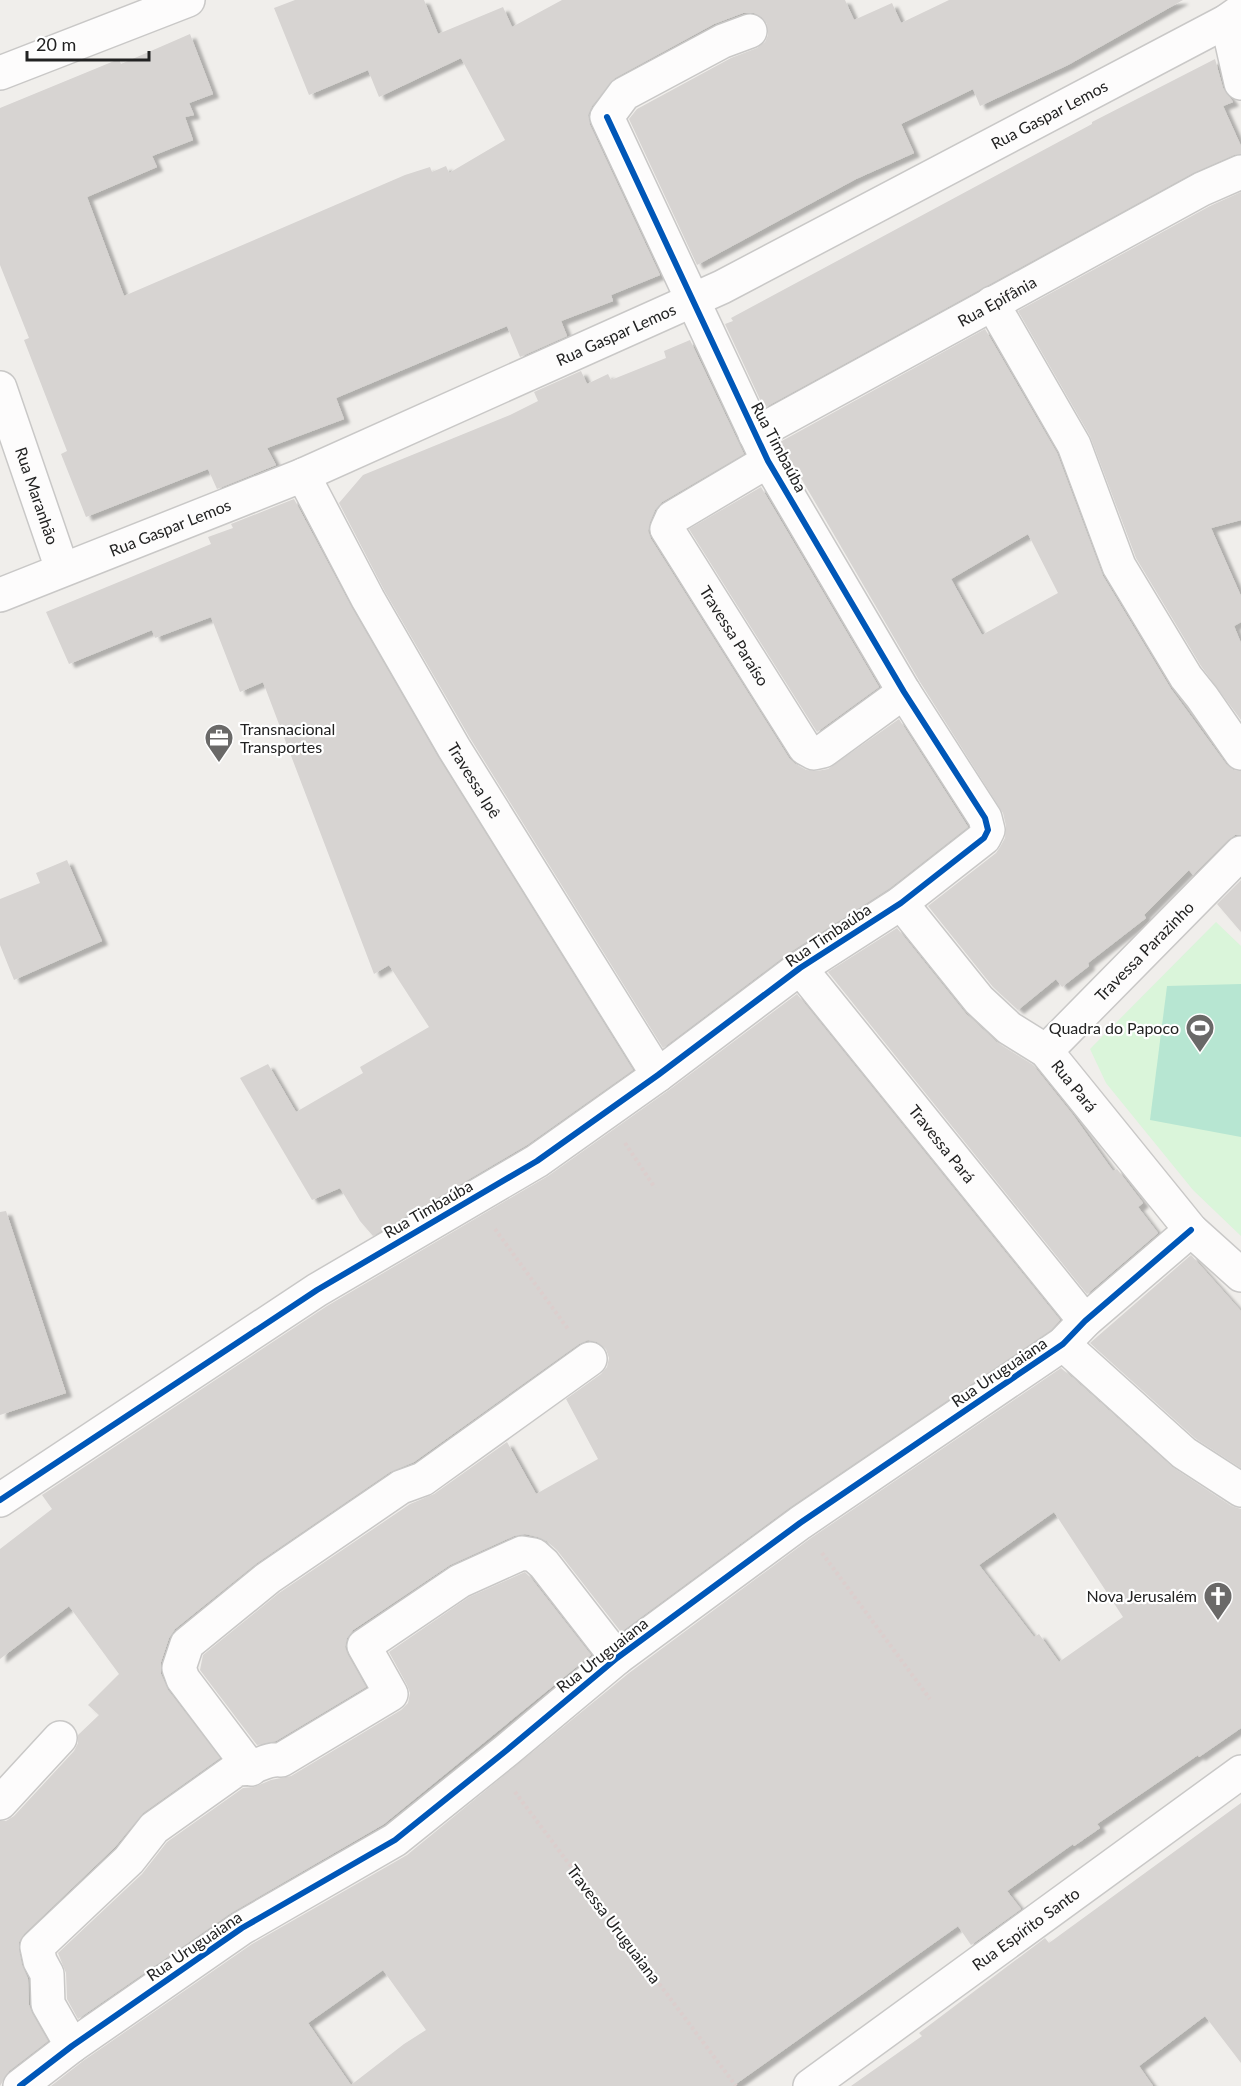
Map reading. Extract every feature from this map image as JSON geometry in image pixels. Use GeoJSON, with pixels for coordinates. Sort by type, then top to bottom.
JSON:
{"type":"FeatureCollection","features":[{"type":"Feature","properties":{"kind":"street"},"geometry":{"type":"LineString","coordinates":[[0,73],[188,0]]}},
{"type":"Feature","properties":{"kind":"street"},"geometry":{"type":"LineString","coordinates":[[1234,16],[1241,83]]}},
{"type":"Feature","properties":{"kind":"street","name":"Rua Gaspar Lemos"},"geometry":{"type":"LineString","coordinates":[[0,595],[303,475],[722,287],[1234,16]]}},
{"type":"Feature","properties":{"kind":"street","name":"Rua Timbaúba"},"geometry":{"type":"LineString","coordinates":[[0,1500],[317,1290],[537,1161],[658,1076],[800,968],[901,903],[984,838],[988,830],[985,818],[904,692],[762,447],[607,117],[624,94],[723,41],[750,31]]}},
{"type":"Feature","properties":{"kind":"street","name":"Rua Epifânia"},"geometry":{"type":"LineString","coordinates":[[762,447],[992,303],[1202,189],[1241,172]]}},
{"type":"Feature","properties":{"kind":"street"},"geometry":{"type":"LineString","coordinates":[[992,303],[1074,446],[1119,566],[1186,677],[1241,753]]}},
{"type":"Feature","properties":{"kind":"street","name":"Rua Maranhão"},"geometry":{"type":"LineString","coordinates":[[0,388],[62,570]]}},
{"type":"Feature","properties":{"kind":"street","name":"Travessa Paraíso"},"geometry":{"type":"LineString","coordinates":[[762,447],[672,518],[667,529],[805,748],[814,753],[823,751],[904,692]]}},
{"type":"Feature","properties":{"kind":"street","name":"Travessa Ipê"},"geometry":{"type":"LineString","coordinates":[[303,475],[368,599],[454,748],[658,1076]]}},
{"type":"Feature","properties":{"kind":"street","name":"Travessa Parazinho"},"geometry":{"type":"LineString","coordinates":[[1046,1051],[1241,853]]}},
{"type":"Feature","properties":{"kind":"street","name":"Rua Pará"},"geometry":{"type":"LineString","coordinates":[[901,903],[979,1000],[1009,1028],[1046,1051],[1191,1230],[1241,1275]]}},
{"type":"Feature","properties":{"kind":"street","name":"Travessa Pará"},"geometry":{"type":"LineString","coordinates":[[800,968],[1074,1333],[1184,1453],[1241,1490]]}},
{"type":"Feature","properties":{"kind":"street","name":"Rua Uruguaiana"},"geometry":{"type":"LineString","coordinates":[[20,2086],[72,2046],[243,1928],[395,1840],[617,1658],[800,1523],[1074,1333],[1191,1230]]}},
{"type":"Feature","properties":{"kind":"street"},"geometry":{"type":"LineString","coordinates":[[251,1769],[183,1679],[179,1668],[187,1644],[268,1578],[401,1487],[423,1479],[590,1359]]}},
{"type":"Feature","properties":{"kind":"street"},"geometry":{"type":"LineString","coordinates":[[72,2046],[48,2004],[47,1974],[40,1961],[37,1947],[129,1860],[154,1828],[237,1769],[251,1769],[271,1759],[281,1760],[391,1694],[364,1646],[460,1581],[522,1553],[534,1555],[544,1564],[617,1658]]}},
{"type":"Feature","properties":{"kind":"street"},"geometry":{"type":"LineString","coordinates":[[0,1803],[60,1738]]}},
{"type":"Feature","properties":{"kind":"street","name":"Rua Espírito Santo"},"geometry":{"type":"LineString","coordinates":[[810,2086],[1241,1772]]}},
{"type":"Feature","properties":{"kind":"path"},"geometry":{"type":"LineString","coordinates":[[605,1113],[655,1188]]}},
{"type":"Feature","properties":{"kind":"path"},"geometry":{"type":"LineString","coordinates":[[473,1198],[590,1359]]}},
{"type":"Feature","properties":{"kind":"path"},"geometry":{"type":"LineString","coordinates":[[800,1523],[930,1699]]}},
{"type":"Feature","properties":{"kind":"green space"},"geometry":{"type":"Polygon","coordinates":[[[1216,922],[1241,946],[1241,1236],[1193,1190],[1106,1083],[1090,1049],[1216,922]]]}},
{"type":"Feature","properties":{"kind":"green space","name":"Quadra do Papoco"},"geometry":{"type":"Polygon","coordinates":[[[1241,984],[1241,1137],[1150,1120],[1167,986],[1241,984]]]}},
{"type":"Feature","properties":{"kind":"building"},"geometry":{"type":"Polygon","coordinates":[[[295,0],[424,0],[438,34],[503,7],[512,27],[562,0],[845,0],[854,20],[892,3],[901,23],[949,0],[1183,0],[1068,65],[980,106],[973,89],[901,124],[914,153],[856,179],[697,265],[629,119],[637,109],[731,58],[757,48],[765,42],[768,35],[767,24],[762,17],[754,13],[743,13],[714,24],[615,78],[592,106],[588,115],[590,125],[660,275],[611,295],[613,301],[561,321],[567,336],[520,357],[507,326],[336,398],[344,419],[267,448],[276,465],[217,489],[208,469],[86,517],[61,454],[67,451],[24,340],[29,338],[0,265],[0,108],[119,59],[121,64],[190,34],[213,94],[189,103],[194,115],[185,117],[193,140],[152,156],[157,167],[87,197],[124,296],[405,175],[430,167],[432,172],[446,166],[449,173],[505,140],[461,58],[379,97],[368,70],[309,95],[274,8],[295,0]]]}},
{"type":"Feature","properties":{"kind":"building"},"geometry":{"type":"Polygon","coordinates":[[[1215,59],[1223,88],[1233,102],[1223,106],[1241,146],[1241,154],[1193,173],[764,408],[725,324],[733,321],[731,318],[1092,122],[1215,59]]]}},
{"type":"Feature","properties":{"kind":"building"},"geometry":{"type":"Polygon","coordinates":[[[1241,192],[1241,520],[1211,528],[1241,596],[1241,622],[1234,626],[1241,643],[1241,720],[1201,666],[1136,558],[1090,436],[1018,311],[1210,206],[1241,192]]]}},
{"type":"Feature","properties":{"kind":"building"},"geometry":{"type":"Polygon","coordinates":[[[985,329],[1057,453],[1103,576],[1171,689],[1226,764],[1233,770],[1241,771],[1241,835],[1235,835],[1228,840],[1193,875],[1189,870],[1144,915],[1146,918],[1088,963],[1089,966],[1062,987],[1056,979],[1018,1010],[993,987],[928,906],[996,853],[1005,838],[1006,826],[1003,813],[920,682],[780,442],[985,329]],[[1028,534],[951,579],[982,635],[1058,593],[1028,534]]]}},
{"type":"Feature","properties":{"kind":"building"},"geometry":{"type":"Polygon","coordinates":[[[690,340],[744,454],[662,502],[655,510],[650,522],[648,531],[651,539],[789,758],[795,764],[806,770],[828,769],[899,719],[968,827],[890,888],[789,953],[663,1048],[470,738],[384,590],[339,503],[363,475],[510,415],[538,401],[534,392],[581,371],[587,384],[608,374],[611,380],[666,358],[664,351],[690,340]]]}},
{"type":"Feature","properties":{"kind":"building"},"geometry":{"type":"Polygon","coordinates":[[[761,487],[879,687],[817,732],[689,529],[761,487]]]}},
{"type":"Feature","properties":{"kind":"building"},"geometry":{"type":"Polygon","coordinates":[[[294,499],[352,608],[438,757],[633,1070],[527,1145],[373,1236],[360,1221],[340,1188],[312,1200],[240,1078],[268,1064],[296,1112],[363,1073],[360,1067],[429,1027],[389,965],[374,974],[263,682],[240,692],[211,617],[155,638],[152,630],[69,664],[46,612],[211,544],[208,537],[233,528],[231,524],[294,499]]]}},
{"type":"Feature","properties":{"kind":"building"},"geometry":{"type":"Polygon","coordinates":[[[67,860],[102,941],[14,980],[0,945],[0,899],[40,883],[36,873],[67,860]]]}},
{"type":"Feature","properties":{"kind":"building"},"geometry":{"type":"Polygon","coordinates":[[[1241,880],[1241,932],[1217,904],[1241,880]]]}},
{"type":"Feature","properties":{"kind":"building"},"geometry":{"type":"Polygon","coordinates":[[[897,928],[966,1014],[996,1042],[1033,1065],[1073,1115],[1113,1171],[1117,1169],[1143,1203],[1138,1207],[1158,1233],[1087,1294],[828,972],[897,928]]]}},
{"type":"Feature","properties":{"kind":"building"},"geometry":{"type":"Polygon","coordinates":[[[797,994],[1060,1320],[1051,1330],[789,1508],[621,1632],[557,1550],[547,1541],[525,1534],[514,1536],[450,1565],[353,1630],[347,1638],[345,1647],[366,1687],[276,1741],[257,1745],[200,1670],[203,1655],[279,1593],[410,1504],[434,1494],[507,1442],[536,1494],[598,1459],[566,1399],[601,1374],[607,1367],[609,1358],[606,1349],[597,1342],[588,1340],[579,1344],[414,1462],[390,1472],[257,1563],[175,1629],[169,1638],[161,1662],[161,1674],[168,1690],[220,1758],[143,1813],[115,1847],[24,1934],[19,1942],[19,1950],[28,1979],[29,2005],[48,2041],[9,2071],[0,2086],[0,1821],[6,1821],[14,1816],[74,1751],[78,1743],[78,1735],[99,1715],[88,1705],[119,1674],[69,1606],[0,1659],[0,1549],[52,1509],[42,1495],[327,1306],[548,1176],[669,1090],[797,994]]]}},
{"type":"Feature","properties":{"kind":"building"},"geometry":{"type":"Polygon","coordinates":[[[6,1211],[66,1393],[0,1415],[0,1212],[6,1211]]]}},
{"type":"Feature","properties":{"kind":"building"},"geometry":{"type":"Polygon","coordinates":[[[1191,1255],[1241,1311],[1241,1468],[1195,1438],[1090,1343],[1191,1255]]]}},
{"type":"Feature","properties":{"kind":"building"},"geometry":{"type":"Polygon","coordinates":[[[1061,1368],[1172,1467],[1231,1506],[1241,1509],[1241,1728],[1097,1824],[1100,1828],[1074,1846],[1073,1844],[1007,1891],[1021,1909],[971,1945],[958,1926],[733,2086],[51,2086],[83,2061],[252,1944],[407,1855],[629,1673],[811,1538],[1061,1368]],[[1054,1512],[979,1565],[1034,1637],[1039,1634],[1059,1662],[1123,1617],[1054,1512]],[[383,1970],[308,2023],[351,2085],[426,2030],[383,1970]]]}},
{"type":"Feature","properties":{"kind":"building"},"geometry":{"type":"Polygon","coordinates":[[[525,1572],[591,1655],[384,1824],[231,1913],[78,2019],[67,1999],[66,1973],[58,1953],[142,1874],[167,1842],[243,1788],[291,1776],[401,1710],[408,1703],[410,1693],[389,1652],[469,1597],[525,1572]]]}},
{"type":"Feature","properties":{"kind":"building"},"geometry":{"type":"Polygon","coordinates":[[[1241,1803],[1241,2063],[1205,2016],[1139,2066],[1153,2086],[851,2086],[922,2036],[919,2033],[1045,1938],[1049,1943],[1241,1803]]]}},
{"type":"Feature","properties":{"kind":"cycle path"},"geometry":{"type":"LineString","coordinates":[[0,1500],[317,1290],[537,1161],[658,1075],[800,968],[901,903],[984,838],[988,830],[985,818],[904,692],[768,461],[607,117]]}},
{"type":"Feature","properties":{"kind":"cycle path"},"geometry":{"type":"LineString","coordinates":[[20,2086],[72,2046],[242,1928],[395,1840],[617,1658],[800,1523],[1063,1344],[1085,1321],[1191,1230]]}},
{"type":"Feature","properties":{"kind":"place","name":"Transnacional Transportes"},"geometry":{"type":"Point","coordinates":[219,764]}},
{"type":"Feature","properties":{"kind":"place","name":"Quadra do Papoco"},"geometry":{"type":"Point","coordinates":[1200,1054]}},
{"type":"Feature","properties":{"kind":"place","name":"Nova Jerusalém"},"geometry":{"type":"Point","coordinates":[1218,1622]}}]}
